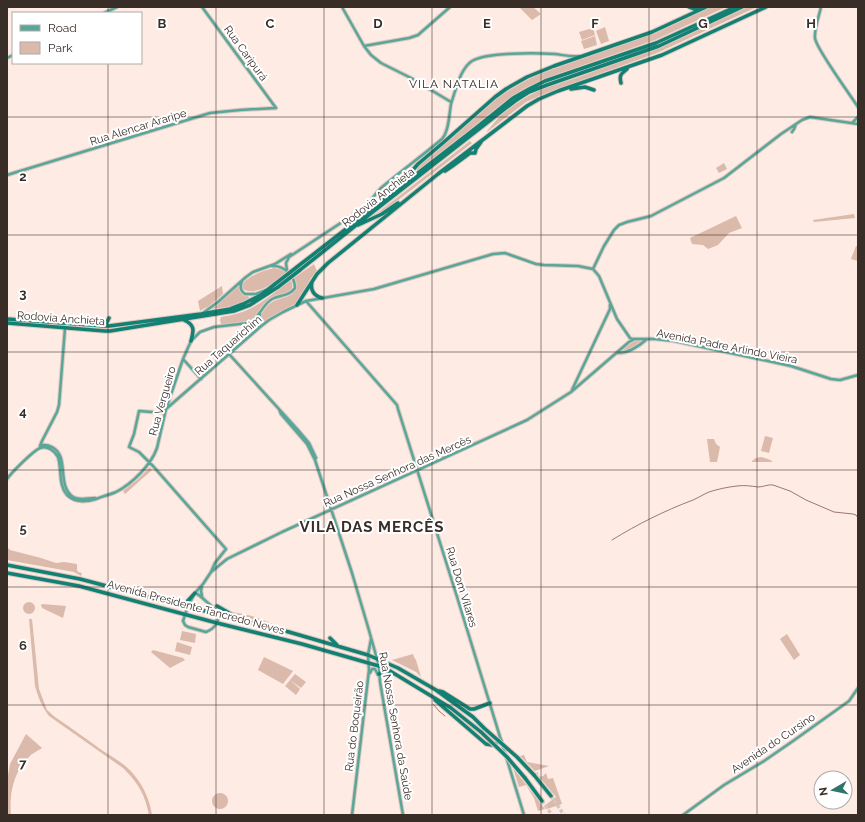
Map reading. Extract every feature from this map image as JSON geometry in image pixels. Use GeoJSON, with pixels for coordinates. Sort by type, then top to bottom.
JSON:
{"type":"FeatureCollection","features":[{"type":"Feature","properties":{"kind":"highway"},"geometry":{"type":"LineString","coordinates":[[685,17],[689,12],[689,7],[696,10],[705,7]]}},
{"type":"Feature","properties":{"kind":"highway"},"geometry":{"type":"LineString","coordinates":[[396,190],[418,164],[506,89],[527,77],[554,66],[652,32],[705,7]]}},
{"type":"Feature","properties":{"kind":"highway","name":"Rodovia Anchieta"},"geometry":{"type":"LineString","coordinates":[[7,323],[110,331],[227,313],[240,309],[260,299],[513,98],[545,81],[656,43],[735,7]]}},
{"type":"Feature","properties":{"kind":"highway","name":"Rodovia Anchieta"},"geometry":{"type":"LineString","coordinates":[[298,268],[354,227],[515,101],[530,92],[659,46],[742,7]]}},
{"type":"Feature","properties":{"kind":"highway"},"geometry":{"type":"LineString","coordinates":[[297,305],[317,274],[328,262],[482,139],[527,106],[558,91],[662,55],[766,7]]}},
{"type":"Feature","properties":{"kind":"highway"},"geometry":{"type":"LineString","coordinates":[[621,83],[620,75],[629,67]]}},
{"type":"Feature","properties":{"kind":"highway"},"geometry":{"type":"LineString","coordinates":[[558,91],[580,87],[594,90]]}},
{"type":"Feature","properties":{"kind":"highway"},"geometry":{"type":"LineString","coordinates":[[438,174],[451,167],[470,153],[475,153],[482,139]]}},
{"type":"Feature","properties":{"kind":"highway"},"geometry":{"type":"LineString","coordinates":[[354,227],[382,214],[412,195]]}},
{"type":"Feature","properties":{"kind":"highway"},"geometry":{"type":"LineString","coordinates":[[312,281],[313,293],[322,298]]}},
{"type":"Feature","properties":{"kind":"highway","name":"Rodovia Anchieta"},"geometry":{"type":"LineString","coordinates":[[7,319],[104,326],[201,314],[236,307],[261,295],[276,285]]}},
{"type":"Feature","properties":{"kind":"highway"},"geometry":{"type":"LineString","coordinates":[[104,326],[109,318]]}},
{"type":"Feature","properties":{"kind":"highway"},"geometry":{"type":"LineString","coordinates":[[182,320],[188,322],[193,327],[194,330],[191,341]]}},
{"type":"Feature","properties":{"kind":"highway","name":"Avenida Presidente Tancredo Neves"},"geometry":{"type":"LineString","coordinates":[[7,565],[80,578],[338,646],[378,659],[398,668],[436,690]]}},
{"type":"Feature","properties":{"kind":"highway","name":"Avenida Presidente Tancredo Neves"},"geometry":{"type":"LineString","coordinates":[[7,573],[79,586],[368,662],[390,670],[428,694]]}},
{"type":"Feature","properties":{"kind":"highway"},"geometry":{"type":"LineString","coordinates":[[186,606],[195,593]]}},
{"type":"Feature","properties":{"kind":"highway"},"geometry":{"type":"LineString","coordinates":[[217,606],[241,620]]}},
{"type":"Feature","properties":{"kind":"highway"},"geometry":{"type":"LineString","coordinates":[[330,638],[338,646]]}},
{"type":"Feature","properties":{"kind":"highway"},"geometry":{"type":"LineString","coordinates":[[379,674],[390,670]]}},
{"type":"Feature","properties":{"kind":"highway"},"geometry":{"type":"LineString","coordinates":[[436,690],[443,692],[470,709],[490,703]]}},
{"type":"Feature","properties":{"kind":"highway"},"geometry":{"type":"LineString","coordinates":[[436,690],[473,717],[517,757],[551,796]]}},
{"type":"Feature","properties":{"kind":"highway"},"geometry":{"type":"LineString","coordinates":[[428,694],[451,708],[481,732],[507,757],[542,800]]}},
{"type":"Feature","properties":{"kind":"highway"},"geometry":{"type":"LineString","coordinates":[[428,694],[486,744],[492,745],[501,741]]}},
{"type":"Feature","properties":{"kind":"main road"},"geometry":{"type":"LineString","coordinates":[[106,12],[117,7]]}},
{"type":"Feature","properties":{"kind":"main road","name":"Rua Caripurá"},"geometry":{"type":"LineString","coordinates":[[202,7],[276,108]]}},
{"type":"Feature","properties":{"kind":"main road"},"geometry":{"type":"LineString","coordinates":[[342,7],[364,46],[371,54],[381,62],[452,103]]}},
{"type":"Feature","properties":{"kind":"main road"},"geometry":{"type":"LineString","coordinates":[[364,46],[418,35],[450,7]]}},
{"type":"Feature","properties":{"kind":"main road"},"geometry":{"type":"LineString","coordinates":[[821,7],[815,35],[816,43],[857,103],[858,107]]}},
{"type":"Feature","properties":{"kind":"main road"},"geometry":{"type":"LineString","coordinates":[[201,314],[218,302],[242,280],[256,271],[270,266],[300,249],[362,209],[389,182],[442,139],[446,133],[452,103],[461,74],[465,66],[473,60],[491,55],[546,54],[576,57],[591,53]]}},
{"type":"Feature","properties":{"kind":"main road"},"geometry":{"type":"LineString","coordinates":[[554,66],[565,60],[565,57],[560,55]]}},
{"type":"Feature","properties":{"kind":"main road","name":"Rua Alencar Araripe"},"geometry":{"type":"LineString","coordinates":[[7,175],[210,113],[276,108]]}},
{"type":"Feature","properties":{"kind":"main road"},"geometry":{"type":"LineString","coordinates":[[593,269],[607,241],[619,225],[650,217],[724,178],[802,120],[810,117],[858,124]]}},
{"type":"Feature","properties":{"kind":"main road"},"geometry":{"type":"LineString","coordinates":[[852,122],[858,117]]}},
{"type":"Feature","properties":{"kind":"main road"},"geometry":{"type":"LineString","coordinates":[[792,132],[796,124]]}},
{"type":"Feature","properties":{"kind":"main road"},"geometry":{"type":"LineString","coordinates":[[287,271],[287,260],[300,249]]}},
{"type":"Feature","properties":{"kind":"main road"},"geometry":{"type":"LineString","coordinates":[[306,301],[374,289],[500,252],[505,252],[536,264],[578,266],[593,269],[599,276],[613,312],[630,338],[629,342]]}},
{"type":"Feature","properties":{"kind":"main road"},"geometry":{"type":"LineString","coordinates":[[248,323],[255,319],[270,300],[287,294],[295,288],[294,281],[287,271],[280,266],[270,266]]}},
{"type":"Feature","properties":{"kind":"main road"},"geometry":{"type":"LineString","coordinates":[[242,280],[241,290],[245,294],[256,294],[270,288]]}},
{"type":"Feature","properties":{"kind":"main road","name":"Rua Taquarichim"},"geometry":{"type":"LineString","coordinates":[[166,409],[269,320],[306,301]]}},
{"type":"Feature","properties":{"kind":"main road","name":"Rua Dom Vilares"},"geometry":{"type":"LineString","coordinates":[[306,301],[396,405],[400,414],[524,815]]}},
{"type":"Feature","properties":{"kind":"main road"},"geometry":{"type":"LineString","coordinates":[[571,392],[610,309],[610,303]]}},
{"type":"Feature","properties":{"kind":"main road"},"geometry":{"type":"LineString","coordinates":[[610,309],[613,312]]}},
{"type":"Feature","properties":{"kind":"main road"},"geometry":{"type":"LineString","coordinates":[[260,327],[258,320],[261,312]]}},
{"type":"Feature","properties":{"kind":"main road"},"geometry":{"type":"LineString","coordinates":[[191,341],[200,332],[214,327],[248,323],[256,324],[260,327]]}},
{"type":"Feature","properties":{"kind":"main road"},"geometry":{"type":"LineString","coordinates":[[40,446],[58,409],[65,328]]}},
{"type":"Feature","properties":{"kind":"main road","name":"Avenida Padre Arlindo Vieira"},"geometry":{"type":"LineString","coordinates":[[630,338],[669,340],[791,366],[831,379],[840,380],[858,375]]}},
{"type":"Feature","properties":{"kind":"main road","name":"Rua Nossa Senhora das Mercês"},"geometry":{"type":"LineString","coordinates":[[195,593],[211,572],[227,559],[282,532],[522,424],[571,392],[629,342],[635,339]]}},
{"type":"Feature","properties":{"kind":"main road"},"geometry":{"type":"LineString","coordinates":[[616,353],[624,353],[638,347],[647,339]]}},
{"type":"Feature","properties":{"kind":"main road","name":"Rua Vergueiro"},"geometry":{"type":"LineString","coordinates":[[31,455],[42,447],[52,450],[57,456],[62,485],[67,495],[79,501],[92,500],[110,494],[134,480],[155,454],[166,409],[183,359],[191,341]]}},
{"type":"Feature","properties":{"kind":"main road","name":"Rua Nossa Senhora da Saúde"},"geometry":{"type":"LineString","coordinates":[[229,354],[257,383],[309,443],[318,464],[378,659],[380,682],[403,815]]}},
{"type":"Feature","properties":{"kind":"main road"},"geometry":{"type":"LineString","coordinates":[[183,359],[201,379]]}},
{"type":"Feature","properties":{"kind":"main road"},"geometry":{"type":"LineString","coordinates":[[577,380],[580,384]]}},
{"type":"Feature","properties":{"kind":"main road"},"geometry":{"type":"LineString","coordinates":[[165,413],[139,410],[129,447],[139,452],[150,462],[226,549],[215,563],[211,572]]}},
{"type":"Feature","properties":{"kind":"main road","name":"Rua Vergueiro"},"geometry":{"type":"LineString","coordinates":[[7,479],[36,449],[40,446],[50,446],[58,452],[61,460],[62,474],[69,493],[80,499],[97,498]]}},
{"type":"Feature","properties":{"kind":"main road"},"geometry":{"type":"LineString","coordinates":[[202,596],[201,589],[203,584]]}},
{"type":"Feature","properties":{"kind":"main road"},"geometry":{"type":"LineString","coordinates":[[186,606],[183,621],[188,627],[206,632],[214,628],[218,623],[219,615],[215,609],[202,596],[195,593]]}},
{"type":"Feature","properties":{"kind":"main road","name":"Rua do Boqueirão"},"geometry":{"type":"LineString","coordinates":[[352,815],[368,675],[368,655],[371,639]]}},
{"type":"Feature","properties":{"kind":"main road"},"geometry":{"type":"LineString","coordinates":[[368,675],[375,669],[380,682]]}},
{"type":"Feature","properties":{"kind":"main road","name":"Avenida do Cursino"},"geometry":{"type":"LineString","coordinates":[[685,815],[692,808],[724,785],[794,741],[849,700],[858,688]]}},
{"type":"Feature","properties":{"kind":"green space"},"geometry":{"type":"Polygon","coordinates":[[[533,7],[541,14],[532,20],[520,8],[533,7]]]}},
{"type":"Feature","properties":{"kind":"green space"},"geometry":{"type":"Polygon","coordinates":[[[709,7],[726,7],[655,40],[552,76],[525,88],[504,102],[417,172],[417,167],[496,98],[527,80],[542,73],[666,28],[709,7]]]}},
{"type":"Feature","properties":{"kind":"green space"},"geometry":{"type":"Polygon","coordinates":[[[747,7],[757,7],[657,53],[541,95],[526,102],[487,132],[500,116],[530,95],[545,88],[666,45],[747,7]]]}},
{"type":"Feature","properties":{"kind":"green space"},"geometry":{"type":"Polygon","coordinates":[[[605,27],[609,41],[601,44],[596,31],[605,27]]]}},
{"type":"Feature","properties":{"kind":"green space"},"geometry":{"type":"Polygon","coordinates":[[[593,28],[595,35],[582,40],[579,32],[593,28]]]}},
{"type":"Feature","properties":{"kind":"green space"},"geometry":{"type":"Polygon","coordinates":[[[595,36],[597,45],[584,49],[581,41],[595,36]]]}},
{"type":"Feature","properties":{"kind":"green space"},"geometry":{"type":"Polygon","coordinates":[[[470,141],[472,143],[388,208],[376,214],[470,141]]]}},
{"type":"Feature","properties":{"kind":"green space"},"geometry":{"type":"Polygon","coordinates":[[[724,163],[727,169],[719,173],[716,168],[724,163]]]}},
{"type":"Feature","properties":{"kind":"green space"},"geometry":{"type":"Polygon","coordinates":[[[854,214],[855,218],[814,222],[813,220],[854,214]]]}},
{"type":"Feature","properties":{"kind":"green space"},"geometry":{"type":"Polygon","coordinates":[[[736,216],[742,228],[729,233],[718,245],[708,249],[703,245],[692,244],[690,238],[736,216]]]}},
{"type":"Feature","properties":{"kind":"green space"},"geometry":{"type":"Polygon","coordinates":[[[856,246],[858,246],[858,261],[851,259],[856,246]]]}},
{"type":"Feature","properties":{"kind":"green space"},"geometry":{"type":"Polygon","coordinates":[[[314,264],[317,271],[311,278],[297,303],[260,324],[260,316],[268,306],[276,300],[293,293],[296,285],[294,278],[314,264]]]}},
{"type":"Feature","properties":{"kind":"green space"},"geometry":{"type":"Polygon","coordinates":[[[274,268],[283,270],[287,273],[272,284],[260,290],[248,291],[243,289],[242,285],[248,279],[256,274],[274,268]]]}},
{"type":"Feature","properties":{"kind":"green space"},"geometry":{"type":"Polygon","coordinates":[[[290,280],[292,283],[292,289],[270,299],[250,321],[245,323],[221,324],[221,317],[237,314],[253,307],[266,299],[290,280]]]}},
{"type":"Feature","properties":{"kind":"green space"},"geometry":{"type":"Polygon","coordinates":[[[239,285],[242,292],[250,299],[236,306],[211,309],[239,285]]]}},
{"type":"Feature","properties":{"kind":"green space"},"geometry":{"type":"Polygon","coordinates":[[[222,286],[223,294],[208,307],[200,311],[198,301],[222,286]]]}},
{"type":"Feature","properties":{"kind":"green space"},"geometry":{"type":"Polygon","coordinates":[[[634,341],[642,342],[620,352],[634,341]]]}},
{"type":"Feature","properties":{"kind":"green space"},"geometry":{"type":"Polygon","coordinates":[[[765,436],[773,438],[769,453],[761,451],[765,436]]]}},
{"type":"Feature","properties":{"kind":"green space"},"geometry":{"type":"Polygon","coordinates":[[[707,439],[714,439],[716,444],[720,447],[717,462],[710,462],[707,439]]]}},
{"type":"Feature","properties":{"kind":"green space"},"geometry":{"type":"Polygon","coordinates":[[[761,457],[772,462],[752,462],[756,458],[761,457]]]}},
{"type":"Feature","properties":{"kind":"green space"},"geometry":{"type":"Polygon","coordinates":[[[150,467],[152,470],[125,494],[123,491],[150,467]]]}},
{"type":"Feature","properties":{"kind":"green space"},"geometry":{"type":"Polygon","coordinates":[[[7,547],[10,550],[56,563],[64,562],[77,564],[78,572],[82,573],[81,576],[74,572],[7,560],[7,547]]]}},
{"type":"Feature","properties":{"kind":"green space"},"geometry":{"type":"Polygon","coordinates":[[[31,602],[34,603],[34,613],[27,614],[24,613],[23,606],[24,603],[31,602]]]}},
{"type":"Feature","properties":{"kind":"green space"},"geometry":{"type":"Polygon","coordinates":[[[42,604],[66,606],[63,618],[42,608],[42,604]]]}},
{"type":"Feature","properties":{"kind":"green space"},"geometry":{"type":"Polygon","coordinates":[[[231,612],[254,617],[276,626],[238,615],[231,612]]]}},
{"type":"Feature","properties":{"kind":"green space"},"geometry":{"type":"Polygon","coordinates":[[[29,619],[32,619],[39,689],[47,710],[132,772],[144,789],[152,815],[149,815],[140,789],[123,768],[49,716],[44,709],[35,686],[29,619]]]}},
{"type":"Feature","properties":{"kind":"green space"},"geometry":{"type":"Polygon","coordinates":[[[182,631],[196,634],[195,643],[180,640],[182,631]]]}},
{"type":"Feature","properties":{"kind":"green space"},"geometry":{"type":"Polygon","coordinates":[[[787,634],[800,655],[794,660],[780,639],[787,634]]]}},
{"type":"Feature","properties":{"kind":"green space"},"geometry":{"type":"Polygon","coordinates":[[[177,642],[192,647],[190,655],[175,651],[177,642]]]}},
{"type":"Feature","properties":{"kind":"green space"},"geometry":{"type":"Polygon","coordinates":[[[153,650],[183,658],[185,660],[170,668],[151,652],[153,650]]]}},
{"type":"Feature","properties":{"kind":"green space"},"geometry":{"type":"Polygon","coordinates":[[[413,654],[421,677],[416,672],[392,660],[413,654]]]}},
{"type":"Feature","properties":{"kind":"green space"},"geometry":{"type":"Polygon","coordinates":[[[264,657],[293,671],[283,684],[258,670],[264,657]]]}},
{"type":"Feature","properties":{"kind":"green space"},"geometry":{"type":"Polygon","coordinates":[[[295,674],[306,682],[301,688],[290,680],[295,674]]]}},
{"type":"Feature","properties":{"kind":"green space"},"geometry":{"type":"Polygon","coordinates":[[[290,680],[300,689],[296,695],[285,686],[290,680]]]}},
{"type":"Feature","properties":{"kind":"green space"},"geometry":{"type":"Polygon","coordinates":[[[26,734],[42,748],[33,753],[19,770],[13,784],[11,815],[7,815],[7,781],[10,764],[26,734]]]}},
{"type":"Feature","properties":{"kind":"green space"},"geometry":{"type":"Polygon","coordinates":[[[524,755],[527,762],[549,766],[535,771],[520,756],[524,755]]]}},
{"type":"Feature","properties":{"kind":"green space"},"geometry":{"type":"Polygon","coordinates":[[[513,768],[545,809],[538,811],[534,798],[526,785],[519,787],[513,768]]]}},
{"type":"Feature","properties":{"kind":"green space"},"geometry":{"type":"Polygon","coordinates":[[[538,772],[540,777],[546,773],[548,779],[553,778],[562,804],[547,809],[544,806],[556,797],[536,773],[538,772]]]}},
{"type":"Feature","properties":{"kind":"green space"},"geometry":{"type":"Polygon","coordinates":[[[217,793],[223,793],[228,798],[226,807],[223,809],[217,809],[212,804],[212,798],[217,793]]]}},
{"type":"Feature","properties":{"kind":"waterway"},"geometry":{"type":"LineString","coordinates":[[612,540],[651,518],[709,492],[723,488],[740,486],[762,487],[773,485],[790,491],[806,500],[834,512],[853,514],[858,518]]}},
{"type":"Feature","properties":{"kind":"waterway"},"geometry":{"type":"LineString","coordinates":[[433,704],[445,716]]}},
{"type":"Feature","properties":{"kind":"tunnel"},"geometry":{"type":"LineString","coordinates":[[551,796],[564,815]]}},
{"type":"Feature","properties":{"kind":"tunnel"},"geometry":{"type":"LineString","coordinates":[[542,801],[552,815]]}},
{"type":"Feature","properties":{"kind":"district","name":"VILA NATALIA"},"geometry":{"type":"Point","coordinates":[454,84]}},
{"type":"Feature","properties":{"kind":"district","name":"VILA DAS MERCÊS"},"geometry":{"type":"Point","coordinates":[372,527]}}]}
